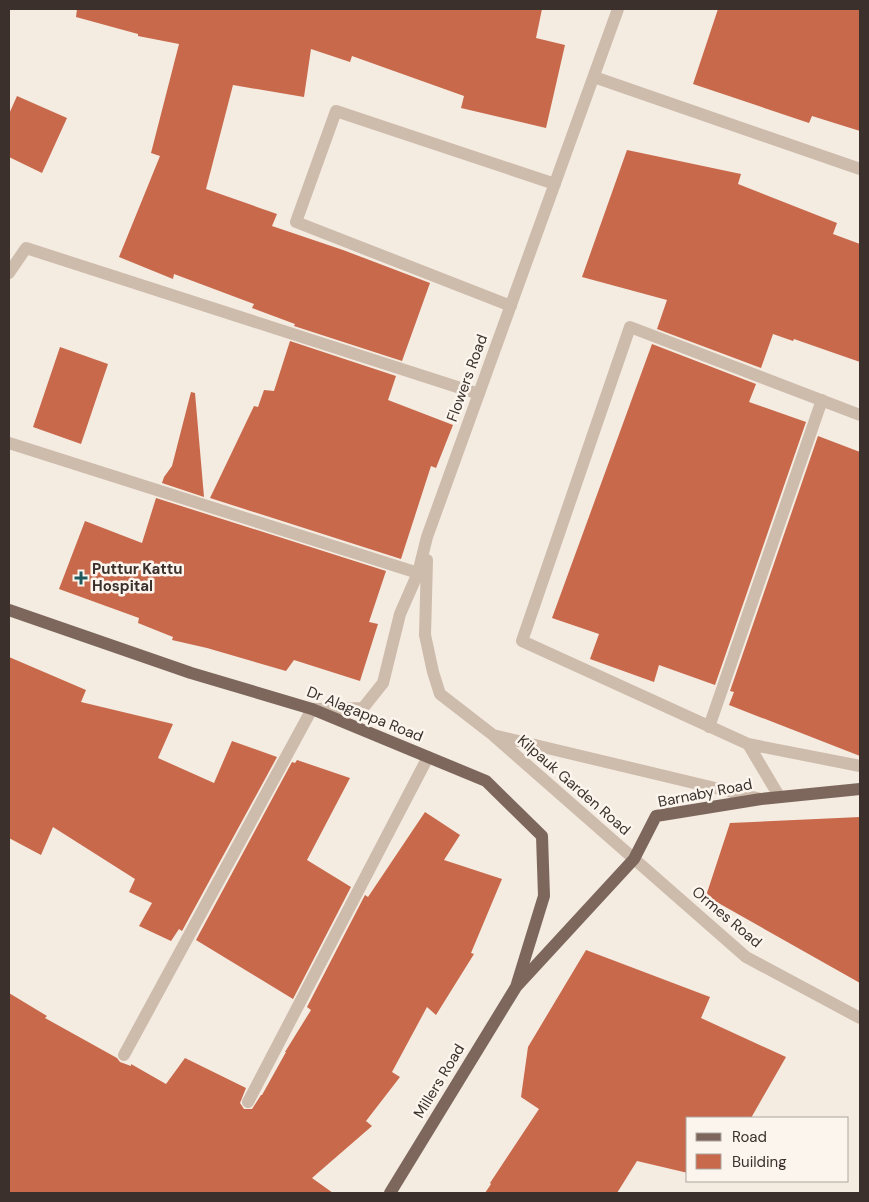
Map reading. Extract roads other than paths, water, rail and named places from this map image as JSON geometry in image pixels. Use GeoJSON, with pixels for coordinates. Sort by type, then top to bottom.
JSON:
{"type":"FeatureCollection","features":[{"type":"Feature","properties":{"kind":"main road","name":"Dr Alagappa Road"},"geometry":{"type":"LineString","coordinates":[[9,610],[191,673],[312,709],[486,781],[542,836],[544,896],[516,987]]}},
{"type":"Feature","properties":{"kind":"main road","name":"Barnaby Road"},"geometry":{"type":"LineString","coordinates":[[516,987],[634,859],[656,816],[761,798],[860,789]]}},
{"type":"Feature","properties":{"kind":"main road","name":"Millers Road"},"geometry":{"type":"LineString","coordinates":[[390,1193],[516,987]]}},
{"type":"Feature","properties":{"kind":"street","name":"Flowers Road"},"geometry":{"type":"LineString","coordinates":[[312,709],[364,708],[383,683],[400,614],[418,574],[427,537],[618,9]]}},
{"type":"Feature","properties":{"kind":"street"},"geometry":{"type":"LineString","coordinates":[[594,77],[860,169]]}},
{"type":"Feature","properties":{"kind":"street"},"geometry":{"type":"LineString","coordinates":[[511,306],[296,222],[336,111],[555,184]]}},
{"type":"Feature","properties":{"kind":"street"},"geometry":{"type":"LineString","coordinates":[[9,273],[26,248],[479,394]]}},
{"type":"Feature","properties":{"kind":"street"},"geometry":{"type":"LineString","coordinates":[[860,415],[630,327],[522,641],[748,744],[860,766]]}},
{"type":"Feature","properties":{"kind":"street"},"geometry":{"type":"LineString","coordinates":[[709,727],[822,400]]}},
{"type":"Feature","properties":{"kind":"street"},"geometry":{"type":"LineString","coordinates":[[9,443],[418,574]]}},
{"type":"Feature","properties":{"kind":"street","name":"Kilpauk Garden Road"},"geometry":{"type":"LineString","coordinates":[[427,537],[424,635],[440,694],[492,735],[634,859]]}},
{"type":"Feature","properties":{"kind":"street"},"geometry":{"type":"LineString","coordinates":[[124,1055],[312,709]]}},
{"type":"Feature","properties":{"kind":"street"},"geometry":{"type":"LineString","coordinates":[[492,735],[761,798]]}},
{"type":"Feature","properties":{"kind":"street"},"geometry":{"type":"LineString","coordinates":[[748,744],[779,796]]}},
{"type":"Feature","properties":{"kind":"street"},"geometry":{"type":"LineString","coordinates":[[248,1102],[428,757]]}},
{"type":"Feature","properties":{"kind":"street","name":"Ormes Road"},"geometry":{"type":"LineString","coordinates":[[634,859],[746,957],[860,1018]]}},
{"type":"Feature","properties":{"kind":"place","name":"Puttur Kattu Hospital"},"geometry":{"type":"Point","coordinates":[81,578]}}]}
